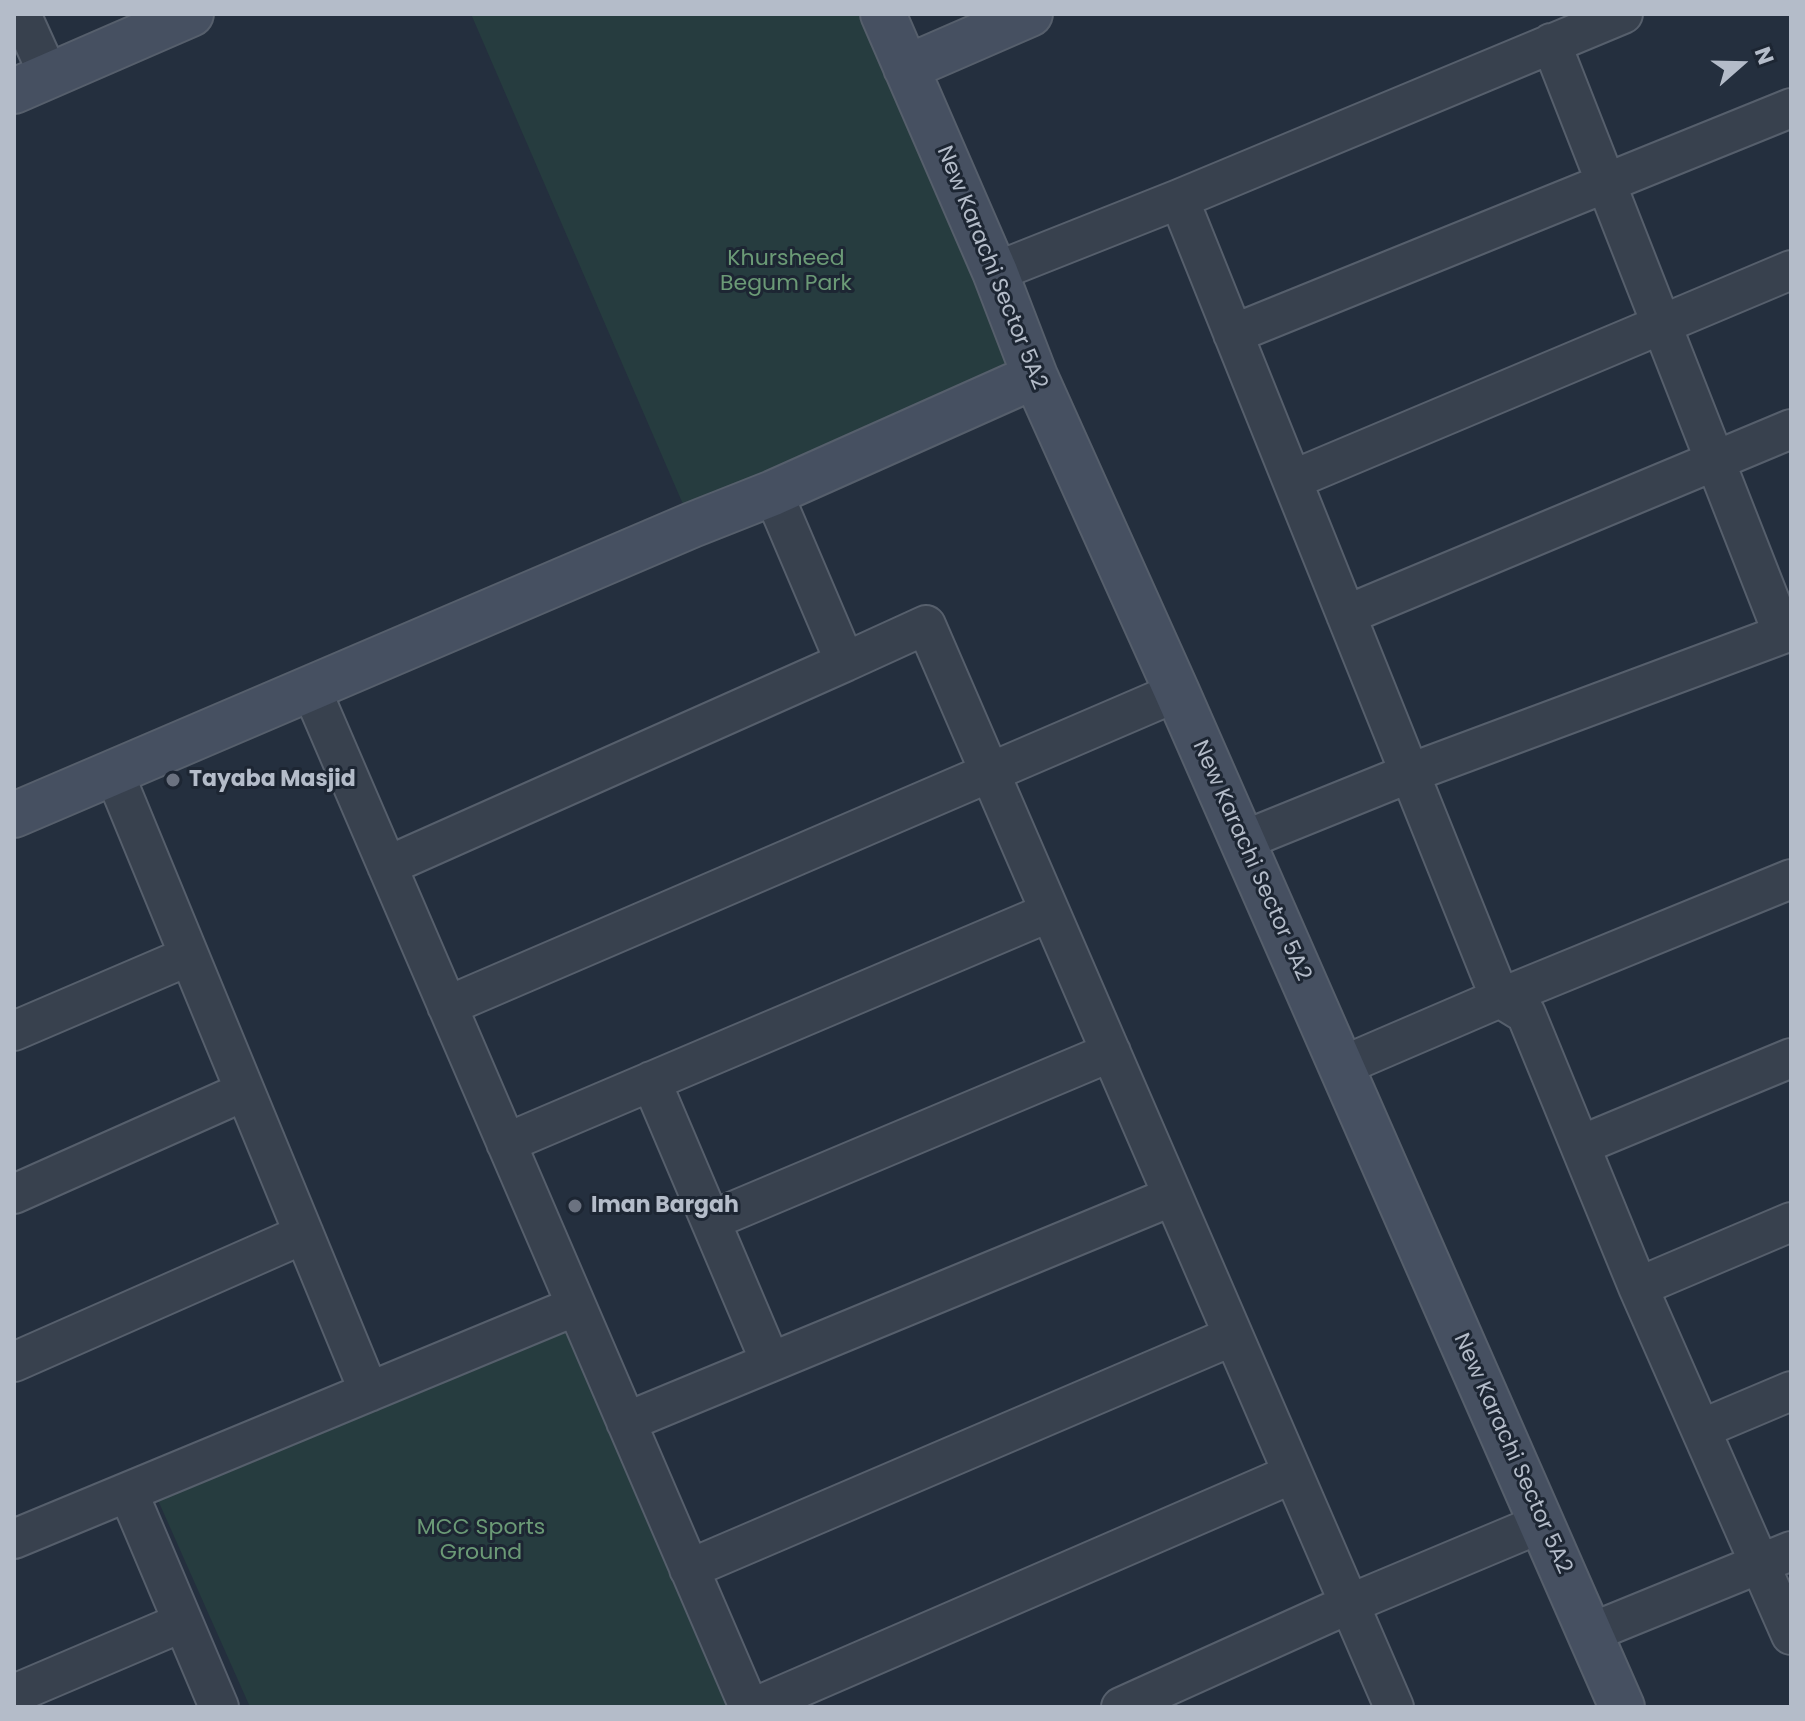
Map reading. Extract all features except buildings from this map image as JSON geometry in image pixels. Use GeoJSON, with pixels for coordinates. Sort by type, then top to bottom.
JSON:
{"type":"FeatureCollection","features":[{"type":"Feature","properties":{"kind":"street"},"geometry":{"type":"LineString","coordinates":[[21,14],[31,83],[191,14]]}},
{"type":"Feature","properties":{"kind":"street","name":"New Karachi Sector 5A2"},"geometry":{"type":"LineString","coordinates":[[883,14],[995,272],[1035,376],[1342,1066],[1622,1707]]}},
{"type":"Feature","properties":{"kind":"street"},"geometry":{"type":"LineString","coordinates":[[906,68],[1030,14]]}},
{"type":"Feature","properties":{"kind":"street"},"geometry":{"type":"LineString","coordinates":[[995,272],[1623,14]]}},
{"type":"Feature","properties":{"kind":"street"},"geometry":{"type":"LineString","coordinates":[[1242,841],[1410,773],[1787,633],[1714,460],[1551,43]]}},
{"type":"Feature","properties":{"kind":"street"},"geometry":{"type":"LineString","coordinates":[[1233,334],[1791,108]]}},
{"type":"Feature","properties":{"kind":"street"},"geometry":{"type":"LineString","coordinates":[[1179,199],[1500,998],[1526,1014],[1638,1287],[1701,1429],[1776,1557],[1791,1635]]}},
{"type":"Feature","properties":{"kind":"street"},"geometry":{"type":"LineString","coordinates":[[1292,480],[1791,270]]}},
{"type":"Feature","properties":{"kind":"street"},"geometry":{"type":"LineString","coordinates":[[14,815],[773,493],[1035,376]]}},
{"type":"Feature","properties":{"kind":"street"},"geometry":{"type":"LineString","coordinates":[[1346,615],[1791,429]]}},
{"type":"Feature","properties":{"kind":"street"},"geometry":{"type":"LineString","coordinates":[[773,493],[845,662]]}},
{"type":"Feature","properties":{"kind":"street"},"geometry":{"type":"LineString","coordinates":[[387,866],[926,625],[1394,1707]]}},
{"type":"Feature","properties":{"kind":"street"},"geometry":{"type":"LineString","coordinates":[[311,689],[689,1569],[752,1707],[1292,1474]]}},
{"type":"Feature","properties":{"kind":"street"},"geometry":{"type":"LineString","coordinates":[[447,1006],[1177,692]]}},
{"type":"Feature","properties":{"kind":"street"},"geometry":{"type":"LineString","coordinates":[[114,773],[369,1392]]}},
{"type":"Feature","properties":{"kind":"street"},"geometry":{"type":"LineString","coordinates":[[1342,1066],[1791,879]]}},
{"type":"Feature","properties":{"kind":"street"},"geometry":{"type":"LineString","coordinates":[[506,1143],[1050,912]]}},
{"type":"Feature","properties":{"kind":"street"},"geometry":{"type":"LineString","coordinates":[[14,1031],[189,956]]}},
{"type":"Feature","properties":{"kind":"street"},"geometry":{"type":"LineString","coordinates":[[712,1220],[1111,1052]]}},
{"type":"Feature","properties":{"kind":"street"},"geometry":{"type":"LineString","coordinates":[[1581,1145],[1791,1058]]}},
{"type":"Feature","properties":{"kind":"street"},"geometry":{"type":"LineString","coordinates":[[651,1081],[770,1361]]}},
{"type":"Feature","properties":{"kind":"street"},"geometry":{"type":"LineString","coordinates":[[14,1194],[245,1091]]}},
{"type":"Feature","properties":{"kind":"street"},"geometry":{"type":"LineString","coordinates":[[626,1422],[1173,1196]]}},
{"type":"Feature","properties":{"kind":"street"},"geometry":{"type":"LineString","coordinates":[[1638,1287],[1791,1222]]}},
{"type":"Feature","properties":{"kind":"street"},"geometry":{"type":"LineString","coordinates":[[14,1362],[304,1234]]}},
{"type":"Feature","properties":{"kind":"street"},"geometry":{"type":"LineString","coordinates":[[14,1539],[576,1306]]}},
{"type":"Feature","properties":{"kind":"street"},"geometry":{"type":"LineString","coordinates":[[689,1569],[1233,1336]]}},
{"type":"Feature","properties":{"kind":"street"},"geometry":{"type":"LineString","coordinates":[[1701,1429],[1791,1391]]}},
{"type":"Feature","properties":{"kind":"street"},"geometry":{"type":"LineString","coordinates":[[128,1492],[219,1707]]}},
{"type":"Feature","properties":{"kind":"street"},"geometry":{"type":"LineString","coordinates":[[1121,1707],[1349,1604],[1542,1523]]}},
{"type":"Feature","properties":{"kind":"street"},"geometry":{"type":"LineString","coordinates":[[1590,1633],[1776,1557]]}},
{"type":"Feature","properties":{"kind":"street"},"geometry":{"type":"LineString","coordinates":[[14,1694],[183,1622]]}},
{"type":"Feature","properties":{"kind":"green space","name":"Khursheed Begum Park"},"geometry":{"type":"Polygon","coordinates":[[[471,14],[878,14],[1035,376],[692,525],[471,14]]]}},
{"type":"Feature","properties":{"kind":"green space","name":"MCC Sports Ground"},"geometry":{"type":"Polygon","coordinates":[[[568,1323],[731,1707],[250,1707],[157,1498],[568,1323]]]}},
{"type":"Feature","properties":{"kind":"place","name":"Tayaba Masjid"},"geometry":{"type":"Point","coordinates":[173,780]}},
{"type":"Feature","properties":{"kind":"place","name":"Iman Bargah"},"geometry":{"type":"Point","coordinates":[575,1206]}}]}
